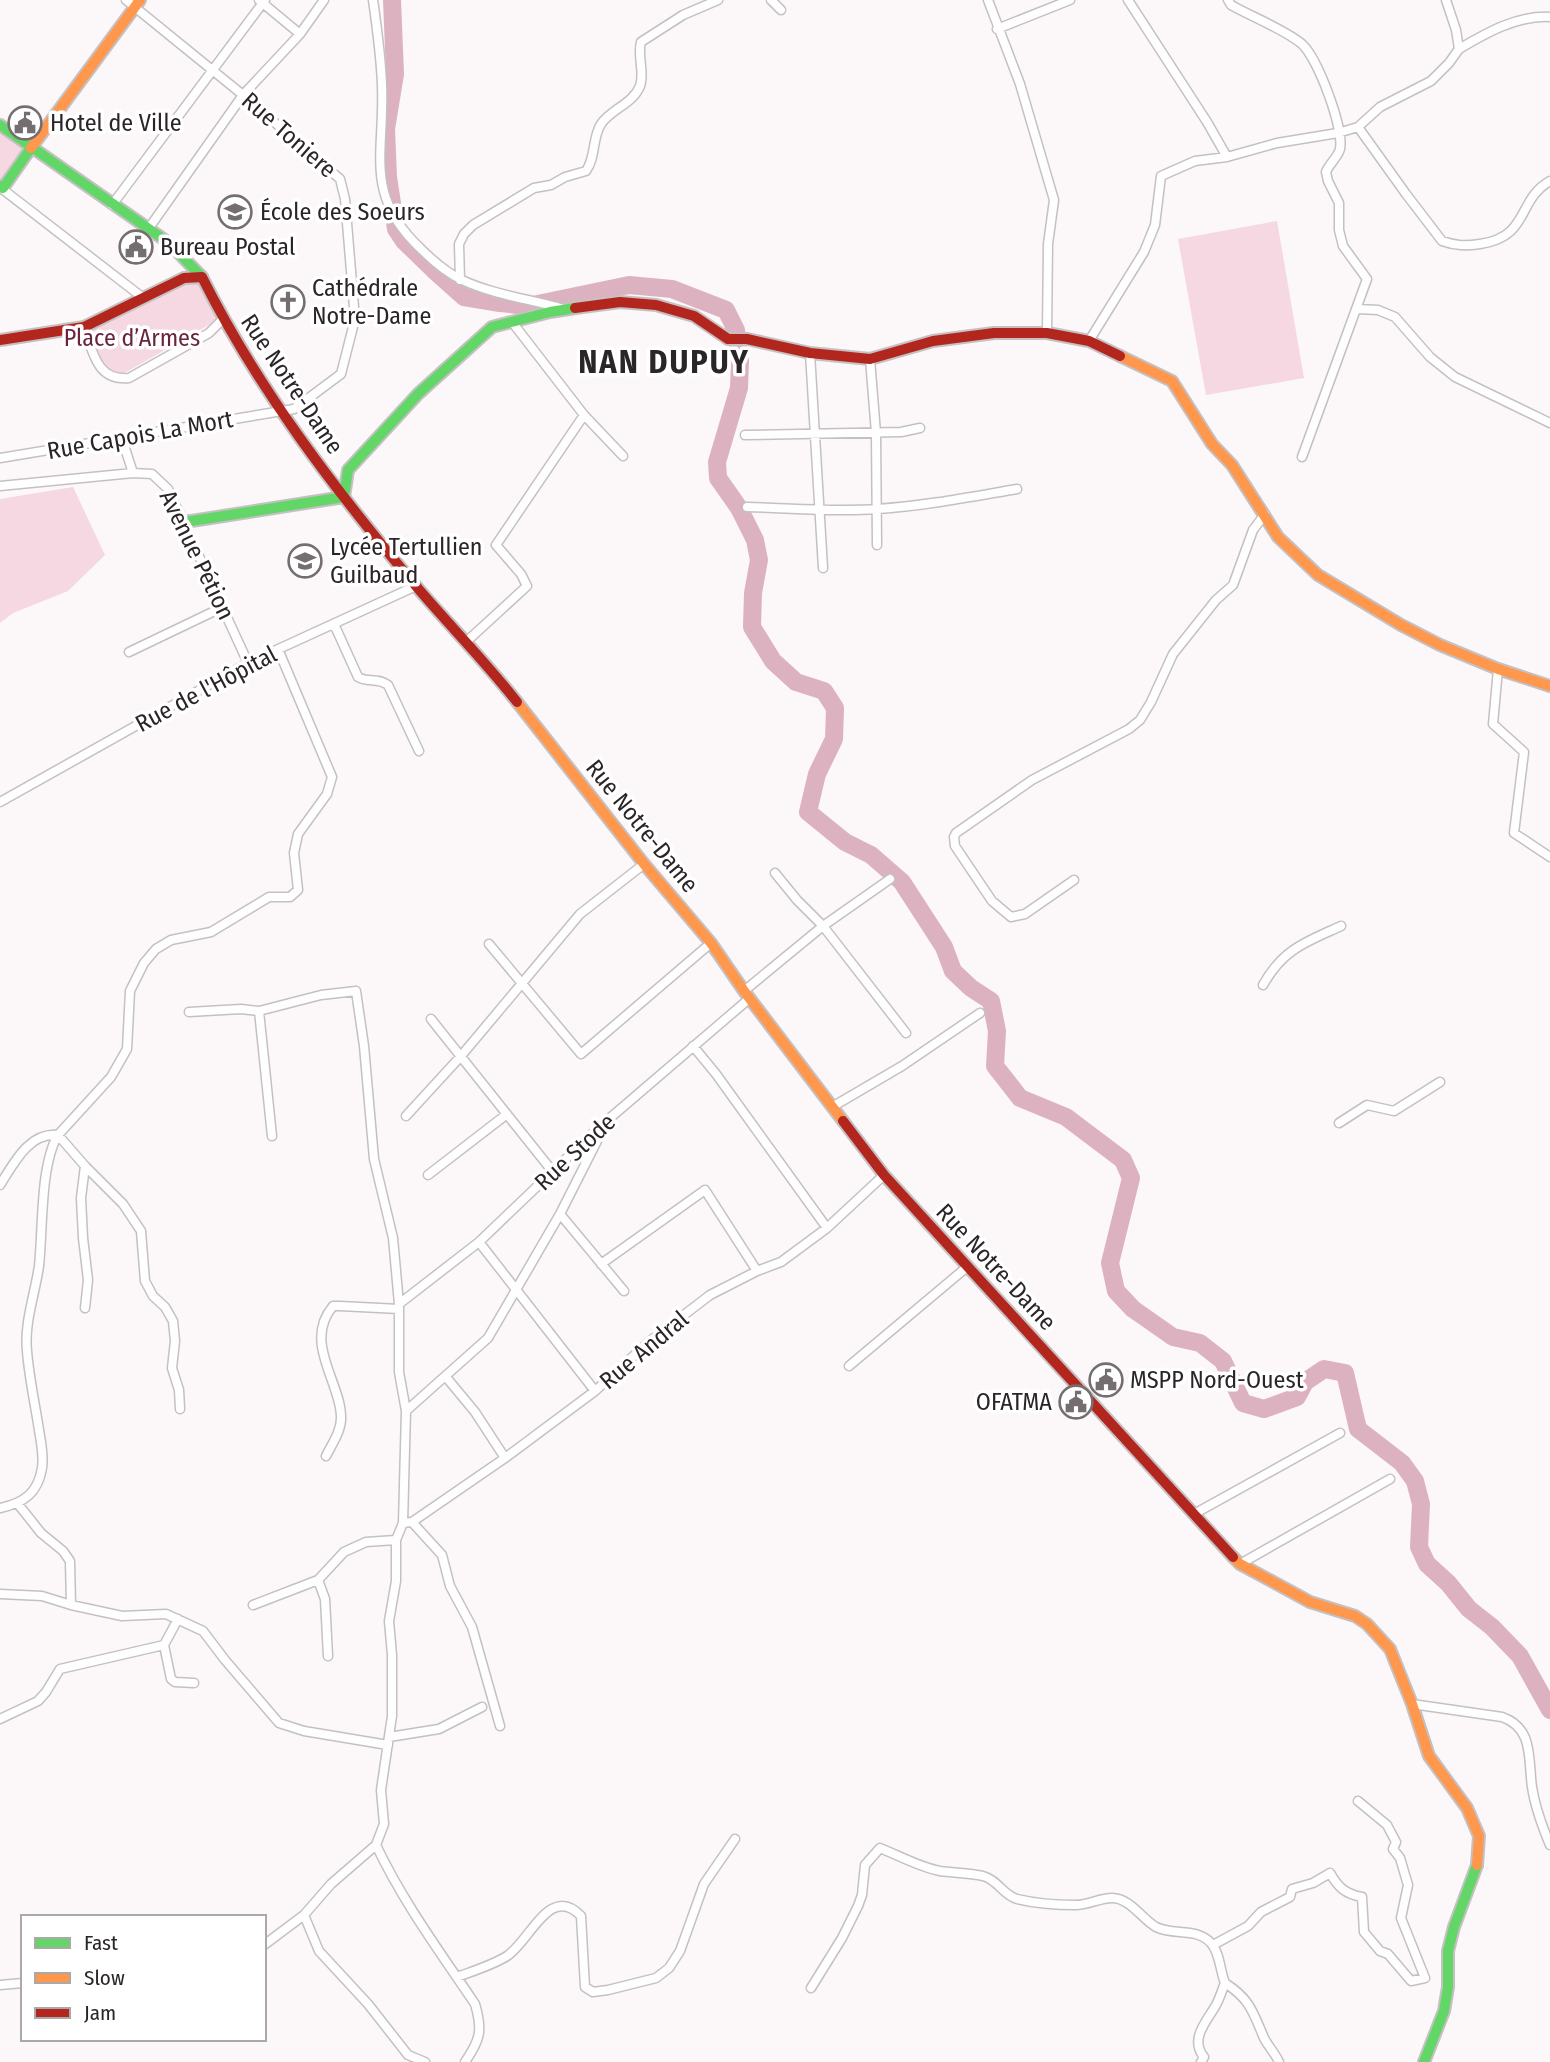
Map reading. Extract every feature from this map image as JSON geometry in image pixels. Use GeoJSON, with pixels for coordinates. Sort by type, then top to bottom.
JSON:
{"type":"FeatureCollection","features":[{"type":"Feature","properties":{"kind":"street"},"geometry":{"type":"LineString","coordinates":[[149,228],[243,95],[299,34],[324,0]]}},
{"type":"Feature","properties":{"kind":"street"},"geometry":{"type":"LineString","coordinates":[[373,0],[383,85],[380,171],[386,204],[404,233],[425,253],[460,279],[503,295],[568,310]]}},
{"type":"Feature","properties":{"kind":"street"},"geometry":{"type":"LineString","coordinates":[[460,279],[458,254],[464,234],[482,218],[534,188],[551,185],[565,177],[586,172],[592,158],[598,128],[606,117],[628,101],[641,84],[641,42],[683,15],[718,0]]}},
{"type":"Feature","properties":{"kind":"street"},"geometry":{"type":"LineString","coordinates":[[771,0],[781,10]]}},
{"type":"Feature","properties":{"kind":"street"},"geometry":{"type":"LineString","coordinates":[[988,0],[1020,84],[1054,200],[1048,244],[1047,333]]}},
{"type":"Feature","properties":{"kind":"street"},"geometry":{"type":"LineString","coordinates":[[997,29],[1070,0]]}},
{"type":"Feature","properties":{"kind":"street"},"geometry":{"type":"LineString","coordinates":[[1128,0],[1207,121],[1227,157]]}},
{"type":"Feature","properties":{"kind":"street"},"geometry":{"type":"LineString","coordinates":[[1228,0],[1231,5],[1295,40],[1310,55],[1332,103],[1338,133],[1340,148],[1326,172],[1339,203],[1339,230],[1343,246],[1367,279],[1301,457]]}},
{"type":"Feature","properties":{"kind":"street"},"geometry":{"type":"LineString","coordinates":[[1446,0],[1456,30],[1458,49]]}},
{"type":"Feature","properties":{"kind":"street"},"geometry":{"type":"LineString","coordinates":[[112,205],[262,1],[299,34]]}},
{"type":"Feature","properties":{"kind":"street"},"geometry":{"type":"LineString","coordinates":[[133,2],[1,187],[142,297]]}},
{"type":"Feature","properties":{"kind":"street","name":"Rue Toniere"},"geometry":{"type":"LineString","coordinates":[[133,2],[340,179],[345,199],[355,319],[341,374],[294,409],[279,410]]}},
{"type":"Feature","properties":{"kind":"street"},"geometry":{"type":"LineString","coordinates":[[1089,341],[1144,252],[1155,225],[1161,176],[1195,161],[1227,157],[1277,143],[1358,127],[1380,107],[1431,81],[1449,63],[1458,49],[1517,21],[1550,18]]}},
{"type":"Feature","properties":{"kind":"street","name":"Rue Notre-Dame"},"geometry":{"type":"LineString","coordinates":[[0,125],[169,243],[202,277],[223,319],[279,410],[344,498],[416,586],[503,684],[643,864],[711,943],[884,1175],[967,1266],[1244,1566],[1310,1602],[1355,1616],[1390,1648],[1429,1756],[1466,1808],[1479,1836],[1478,1862],[1457,1916],[1448,1951],[1448,1987],[1444,2011],[1424,2062]]}},
{"type":"Feature","properties":{"kind":"street"},"geometry":{"type":"LineString","coordinates":[[1358,127],[1442,241],[1449,244],[1462,246],[1494,242],[1503,238],[1516,228],[1534,195],[1550,181]]}},
{"type":"Feature","properties":{"kind":"street"},"geometry":{"type":"LineString","coordinates":[[0,341],[84,327],[184,278],[202,277]]}},
{"type":"Feature","properties":{"kind":"street"},"geometry":{"type":"LineString","coordinates":[[185,523],[344,498],[348,470],[418,394],[492,327],[512,322],[620,302],[656,305],[694,316],[728,340],[747,339],[810,353],[870,359],[933,341],[995,333],[1047,333],[1089,341],[1172,381],[1212,444],[1232,465],[1278,537],[1318,575],[1440,645],[1498,669],[1550,686]]}},
{"type":"Feature","properties":{"kind":"street"},"geometry":{"type":"LineString","coordinates":[[1358,309],[1378,310],[1395,317],[1430,357],[1455,377],[1550,422]]}},
{"type":"Feature","properties":{"kind":"street"},"geometry":{"type":"LineString","coordinates":[[84,327],[96,362],[108,376],[118,379],[129,378],[209,333],[223,319]]}},
{"type":"Feature","properties":{"kind":"street"},"geometry":{"type":"LineString","coordinates":[[512,322],[584,415],[623,456]]}},
{"type":"Feature","properties":{"kind":"street"},"geometry":{"type":"LineString","coordinates":[[810,353],[823,568]]}},
{"type":"Feature","properties":{"kind":"street"},"geometry":{"type":"LineString","coordinates":[[870,359],[876,433],[877,545]]}},
{"type":"Feature","properties":{"kind":"street","name":"Rue Capois La Mort"},"geometry":{"type":"LineString","coordinates":[[0,458],[279,410]]}},
{"type":"Feature","properties":{"kind":"street"},"geometry":{"type":"LineString","coordinates":[[466,642],[527,586],[496,545],[584,415]]}},
{"type":"Feature","properties":{"kind":"street"},"geometry":{"type":"LineString","coordinates":[[745,435],[876,433],[920,428]]}},
{"type":"Feature","properties":{"kind":"street"},"geometry":{"type":"LineString","coordinates":[[122,439],[133,472]]}},
{"type":"Feature","properties":{"kind":"street","name":"Avenue Pétion"},"geometry":{"type":"LineString","coordinates":[[0,486],[133,472],[152,474],[168,489],[248,663]]}},
{"type":"Feature","properties":{"kind":"street"},"geometry":{"type":"LineString","coordinates":[[747,507],[877,509],[1017,489]]}},
{"type":"Feature","properties":{"kind":"street"},"geometry":{"type":"LineString","coordinates":[[1074,880],[1025,914],[1011,917],[992,901],[955,846],[954,837],[956,832],[1032,780],[1129,729],[1140,720],[1172,654],[1216,600],[1233,584],[1253,530],[1265,514]]}},
{"type":"Feature","properties":{"kind":"street","name":"Rue de l'Hôpital"},"geometry":{"type":"LineString","coordinates":[[0,802],[248,663],[416,586]]}},
{"type":"Feature","properties":{"kind":"street"},"geometry":{"type":"LineString","coordinates":[[129,652],[223,607]]}},
{"type":"Feature","properties":{"kind":"street"},"geometry":{"type":"LineString","coordinates":[[334,624],[358,677],[361,680],[379,680],[388,685],[419,751]]}},
{"type":"Feature","properties":{"kind":"street"},"geometry":{"type":"LineString","coordinates":[[0,1508],[18,1504],[28,1498],[36,1488],[43,1466],[26,1348],[39,1266],[47,1167],[52,1145],[111,1077],[127,1049],[130,991],[156,949],[172,940],[211,932],[269,897],[290,897],[298,890],[294,853],[298,834],[327,794],[332,777],[278,649]]}},
{"type":"Feature","properties":{"kind":"street"},"geometry":{"type":"LineString","coordinates":[[1498,669],[1493,724],[1524,752],[1514,833],[1550,857]]}},
{"type":"Feature","properties":{"kind":"street"},"geometry":{"type":"LineString","coordinates":[[406,1116],[461,1056],[580,914],[643,864]]}},
{"type":"Feature","properties":{"kind":"street"},"geometry":{"type":"LineString","coordinates":[[775,873],[797,901],[823,926],[906,1033]]}},
{"type":"Feature","properties":{"kind":"street","name":"Rue Stode"},"geometry":{"type":"LineString","coordinates":[[399,1307],[479,1242],[596,1130],[693,1046],[823,926],[890,879]]}},
{"type":"Feature","properties":{"kind":"street"},"geometry":{"type":"LineString","coordinates":[[1263,985],[1273,967],[1289,952],[1341,926]]}},
{"type":"Feature","properties":{"kind":"street"},"geometry":{"type":"LineString","coordinates":[[489,944],[581,1054],[711,943]]}},
{"type":"Feature","properties":{"kind":"street"},"geometry":{"type":"LineString","coordinates":[[189,1012],[241,1009],[259,1011],[321,995],[356,991],[374,1159],[393,1238],[399,1307],[399,1372],[407,1411],[408,1522],[396,1540],[396,1581],[390,1621],[392,1716],[381,1790],[384,1824],[376,1845],[331,1884],[304,1914],[266,1943]]}},
{"type":"Feature","properties":{"kind":"street"},"geometry":{"type":"LineString","coordinates":[[259,1011],[272,1136]]}},
{"type":"Feature","properties":{"kind":"street"},"geometry":{"type":"LineString","coordinates":[[832,1107],[902,1066],[980,1013]]}},
{"type":"Feature","properties":{"kind":"street"},"geometry":{"type":"LineString","coordinates":[[431,1019],[553,1172]]}},
{"type":"Feature","properties":{"kind":"street"},"geometry":{"type":"LineString","coordinates":[[693,1046],[827,1228]]}},
{"type":"Feature","properties":{"kind":"street"},"geometry":{"type":"LineString","coordinates":[[1339,1123],[1367,1105],[1394,1111],[1440,1082]]}},
{"type":"Feature","properties":{"kind":"street"},"geometry":{"type":"LineString","coordinates":[[429,1175],[507,1114]]}},
{"type":"Feature","properties":{"kind":"street"},"geometry":{"type":"LineString","coordinates":[[407,1411],[488,1338],[560,1214],[597,1141],[596,1130]]}},
{"type":"Feature","properties":{"kind":"street"},"geometry":{"type":"LineString","coordinates":[[0,1185],[20,1155],[37,1137],[48,1133],[58,1135],[124,1204],[141,1231],[145,1281],[173,1321],[175,1341],[172,1368],[179,1391],[180,1409]]}},
{"type":"Feature","properties":{"kind":"street"},"geometry":{"type":"LineString","coordinates":[[85,1166],[81,1198],[88,1280],[85,1308]]}},
{"type":"Feature","properties":{"kind":"street","name":"Rue Andral"},"geometry":{"type":"LineString","coordinates":[[408,1522],[505,1458],[596,1391],[650,1341],[710,1295],[781,1262],[827,1228],[884,1175]]}},
{"type":"Feature","properties":{"kind":"street"},"geometry":{"type":"LineString","coordinates":[[601,1264],[705,1190],[757,1271]]}},
{"type":"Feature","properties":{"kind":"street"},"geometry":{"type":"LineString","coordinates":[[560,1214],[624,1291]]}},
{"type":"Feature","properties":{"kind":"street"},"geometry":{"type":"LineString","coordinates":[[479,1242],[596,1391]]}},
{"type":"Feature","properties":{"kind":"street"},"geometry":{"type":"LineString","coordinates":[[849,1366],[967,1266]]}},
{"type":"Feature","properties":{"kind":"street"},"geometry":{"type":"LineString","coordinates":[[326,1456],[336,1438],[341,1416],[325,1366],[321,1331],[327,1313],[333,1306],[399,1307]]}},
{"type":"Feature","properties":{"kind":"street"},"geometry":{"type":"LineString","coordinates":[[446,1377],[475,1412],[505,1458]]}},
{"type":"Feature","properties":{"kind":"street"},"geometry":{"type":"LineString","coordinates":[[1194,1514],[1340,1433]]}},
{"type":"Feature","properties":{"kind":"street"},"geometry":{"type":"LineString","coordinates":[[1244,1566],[1390,1479]]}},
{"type":"Feature","properties":{"kind":"street"},"geometry":{"type":"LineString","coordinates":[[18,1504],[41,1534],[70,1560],[71,1605]]}},
{"type":"Feature","properties":{"kind":"street"},"geometry":{"type":"LineString","coordinates":[[408,1522],[442,1555],[450,1586],[472,1627],[500,1726]]}},
{"type":"Feature","properties":{"kind":"street"},"geometry":{"type":"LineString","coordinates":[[253,1605],[318,1580],[344,1552],[366,1542],[396,1540]]}},
{"type":"Feature","properties":{"kind":"street"},"geometry":{"type":"LineString","coordinates":[[318,1580],[325,1598],[328,1656]]}},
{"type":"Feature","properties":{"kind":"street"},"geometry":{"type":"LineString","coordinates":[[0,1594],[43,1596],[122,1616],[166,1614],[178,1619],[203,1631],[279,1723],[304,1731],[389,1741],[439,1729],[482,1706]]}},
{"type":"Feature","properties":{"kind":"street"},"geometry":{"type":"LineString","coordinates":[[178,1619],[164,1645],[171,1679],[175,1682],[194,1683]]}},
{"type":"Feature","properties":{"kind":"street"},"geometry":{"type":"LineString","coordinates":[[0,1719],[43,1696],[60,1669],[164,1645]]}},
{"type":"Feature","properties":{"kind":"street"},"geometry":{"type":"LineString","coordinates":[[1412,1704],[1514,1721],[1524,1734],[1539,1819],[1550,1845]]}},
{"type":"Feature","properties":{"kind":"street"},"geometry":{"type":"LineString","coordinates":[[1213,1945],[1248,1926],[1261,1912],[1290,1897],[1292,1889],[1313,1883],[1330,1872],[1336,1885],[1349,1895],[1362,1898],[1364,1932],[1380,1951],[1388,1954],[1411,1981],[1425,1978],[1401,1918],[1408,1885],[1400,1858],[1393,1849],[1396,1842],[1387,1825],[1358,1801]]}},
{"type":"Feature","properties":{"kind":"street"},"geometry":{"type":"LineString","coordinates":[[457,1978],[507,1956],[520,1945],[548,1910],[560,1906],[573,1908],[581,1916],[585,1987],[593,1992],[656,1978],[669,1968],[680,1951],[704,1884],[735,1839]]}},
{"type":"Feature","properties":{"kind":"street"},"geometry":{"type":"LineString","coordinates":[[376,1845],[398,1888],[475,2004],[480,2038],[464,2062]]}},
{"type":"Feature","properties":{"kind":"street"},"geometry":{"type":"LineString","coordinates":[[811,1988],[858,1906],[865,1865],[880,1848],[929,1868],[994,1880],[1008,1895],[1018,1899],[1077,1905],[1115,1898],[1130,1906],[1154,1926],[1167,1931],[1187,1931],[1206,1938],[1213,1945],[1225,1983],[1198,2036],[1199,2051],[1204,2057],[1201,2062]]}},
{"type":"Feature","properties":{"kind":"street"},"geometry":{"type":"LineString","coordinates":[[304,1914],[319,1951],[368,2004],[408,2054],[425,2062]]}},
{"type":"Feature","properties":{"kind":"street"},"geometry":{"type":"LineString","coordinates":[[0,1985],[21,1983]]}},
{"type":"Feature","properties":{"kind":"street"},"geometry":{"type":"LineString","coordinates":[[1225,1983],[1242,1994],[1279,2062]]}},
{"type":"Feature","properties":{"kind":"green space"},"geometry":{"type":"Polygon","coordinates":[[[0,131],[26,150],[0,182],[0,131]]]}},
{"type":"Feature","properties":{"kind":"green space"},"geometry":{"type":"Polygon","coordinates":[[[1277,221],[1304,378],[1206,395],[1178,239],[1277,221]]]}},
{"type":"Feature","properties":{"kind":"green space","name":"Place d’Armes"},"geometry":{"type":"Polygon","coordinates":[[[201,280],[219,319],[121,375],[107,368],[89,329],[184,281],[201,280]]]}},
{"type":"Feature","properties":{"kind":"green space"},"geometry":{"type":"Polygon","coordinates":[[[73,487],[105,555],[68,591],[13,613],[0,623],[0,499],[73,487]]]}},
{"type":"Feature","properties":{"kind":"waterway"},"geometry":{"type":"LineString","coordinates":[[392,0],[395,74],[386,129],[388,177],[396,229],[404,241],[464,297],[528,306],[629,285],[672,289],[726,310],[736,330],[740,361],[739,388],[717,462],[718,478],[739,508],[755,540],[759,560],[753,593],[752,627],[773,661],[796,682],[824,691],[835,708],[834,739],[817,774],[808,812],[845,842],[871,855],[902,882],[944,947],[953,971],[971,988],[991,1001],[997,1031],[995,1066],[1020,1098],[1066,1117],[1123,1160],[1131,1178],[1110,1263],[1116,1291],[1133,1309],[1173,1337],[1200,1343],[1223,1361],[1243,1403],[1264,1409],[1297,1397],[1305,1382],[1324,1369],[1345,1373],[1358,1429],[1402,1463],[1415,1481],[1421,1504],[1419,1547],[1427,1564],[1448,1583],[1469,1609],[1492,1627],[1520,1656],[1550,1710]]}},
{"type":"Feature","properties":{"kind":"traffic: fast"},"geometry":{"type":"LineString","coordinates":[[0,125],[169,243],[202,277]]}},
{"type":"Feature","properties":{"kind":"traffic: fast"},"geometry":{"type":"LineString","coordinates":[[0,186],[3,188],[31,148]]}},
{"type":"Feature","properties":{"kind":"traffic: fast"},"geometry":{"type":"LineString","coordinates":[[185,522],[344,497],[348,470],[418,394],[492,327],[575,308]]}},
{"type":"Feature","properties":{"kind":"traffic: fast"},"geometry":{"type":"LineString","coordinates":[[1424,2062],[1444,2011],[1448,1987],[1448,1951],[1454,1927],[1477,1865]]}},
{"type":"Feature","properties":{"kind":"traffic: slow"},"geometry":{"type":"LineString","coordinates":[[31,148],[140,0]]}},
{"type":"Feature","properties":{"kind":"traffic: slow"},"geometry":{"type":"LineString","coordinates":[[1120,356],[1172,381],[1212,444],[1232,465],[1278,537],[1318,575],[1440,645],[1498,669],[1550,686]]}},
{"type":"Feature","properties":{"kind":"traffic: slow"},"geometry":{"type":"LineString","coordinates":[[517,702],[644,864],[711,943],[843,1121]]}},
{"type":"Feature","properties":{"kind":"traffic: slow"},"geometry":{"type":"LineString","coordinates":[[1233,1557],[1240,1564],[1310,1602],[1355,1616],[1367,1624],[1390,1649],[1429,1756],[1467,1808],[1479,1836],[1477,1865]]}},
{"type":"Feature","properties":{"kind":"traffic: jam"},"geometry":{"type":"LineString","coordinates":[[202,277],[273,399],[327,476],[416,586],[517,702]]}},
{"type":"Feature","properties":{"kind":"traffic: jam"},"geometry":{"type":"LineString","coordinates":[[0,340],[84,327],[184,278],[202,277]]}},
{"type":"Feature","properties":{"kind":"traffic: jam"},"geometry":{"type":"LineString","coordinates":[[575,308],[620,302],[656,305],[694,316],[728,339],[747,339],[810,353],[870,359],[933,341],[994,333],[1047,333],[1089,341],[1120,356]]}},
{"type":"Feature","properties":{"kind":"traffic: jam"},"geometry":{"type":"LineString","coordinates":[[843,1121],[884,1175],[1233,1557]]}},
{"type":"Feature","properties":{"kind":"place","name":"Hotel de Ville"},"geometry":{"type":"Point","coordinates":[25,123]}},
{"type":"Feature","properties":{"kind":"place","name":"École des Soeurs"},"geometry":{"type":"Point","coordinates":[235,212]}},
{"type":"Feature","properties":{"kind":"place","name":"Bureau Postal"},"geometry":{"type":"Point","coordinates":[136,247]}},
{"type":"Feature","properties":{"kind":"place","name":"Cathédrale Notre-Dame"},"geometry":{"type":"Point","coordinates":[288,302]}},
{"type":"Feature","properties":{"kind":"place","name":"Lycée Tertullien Guilbaud"},"geometry":{"type":"Point","coordinates":[305,561]}},
{"type":"Feature","properties":{"kind":"place","name":"MSPP Nord-Ouest"},"geometry":{"type":"Point","coordinates":[1106,1380]}},
{"type":"Feature","properties":{"kind":"place","name":"OFATMA"},"geometry":{"type":"Point","coordinates":[1076,1402]}},
{"type":"Feature","properties":{"kind":"district","name":"NAN DUPUY"},"geometry":{"type":"Point","coordinates":[664,362]}}]}
